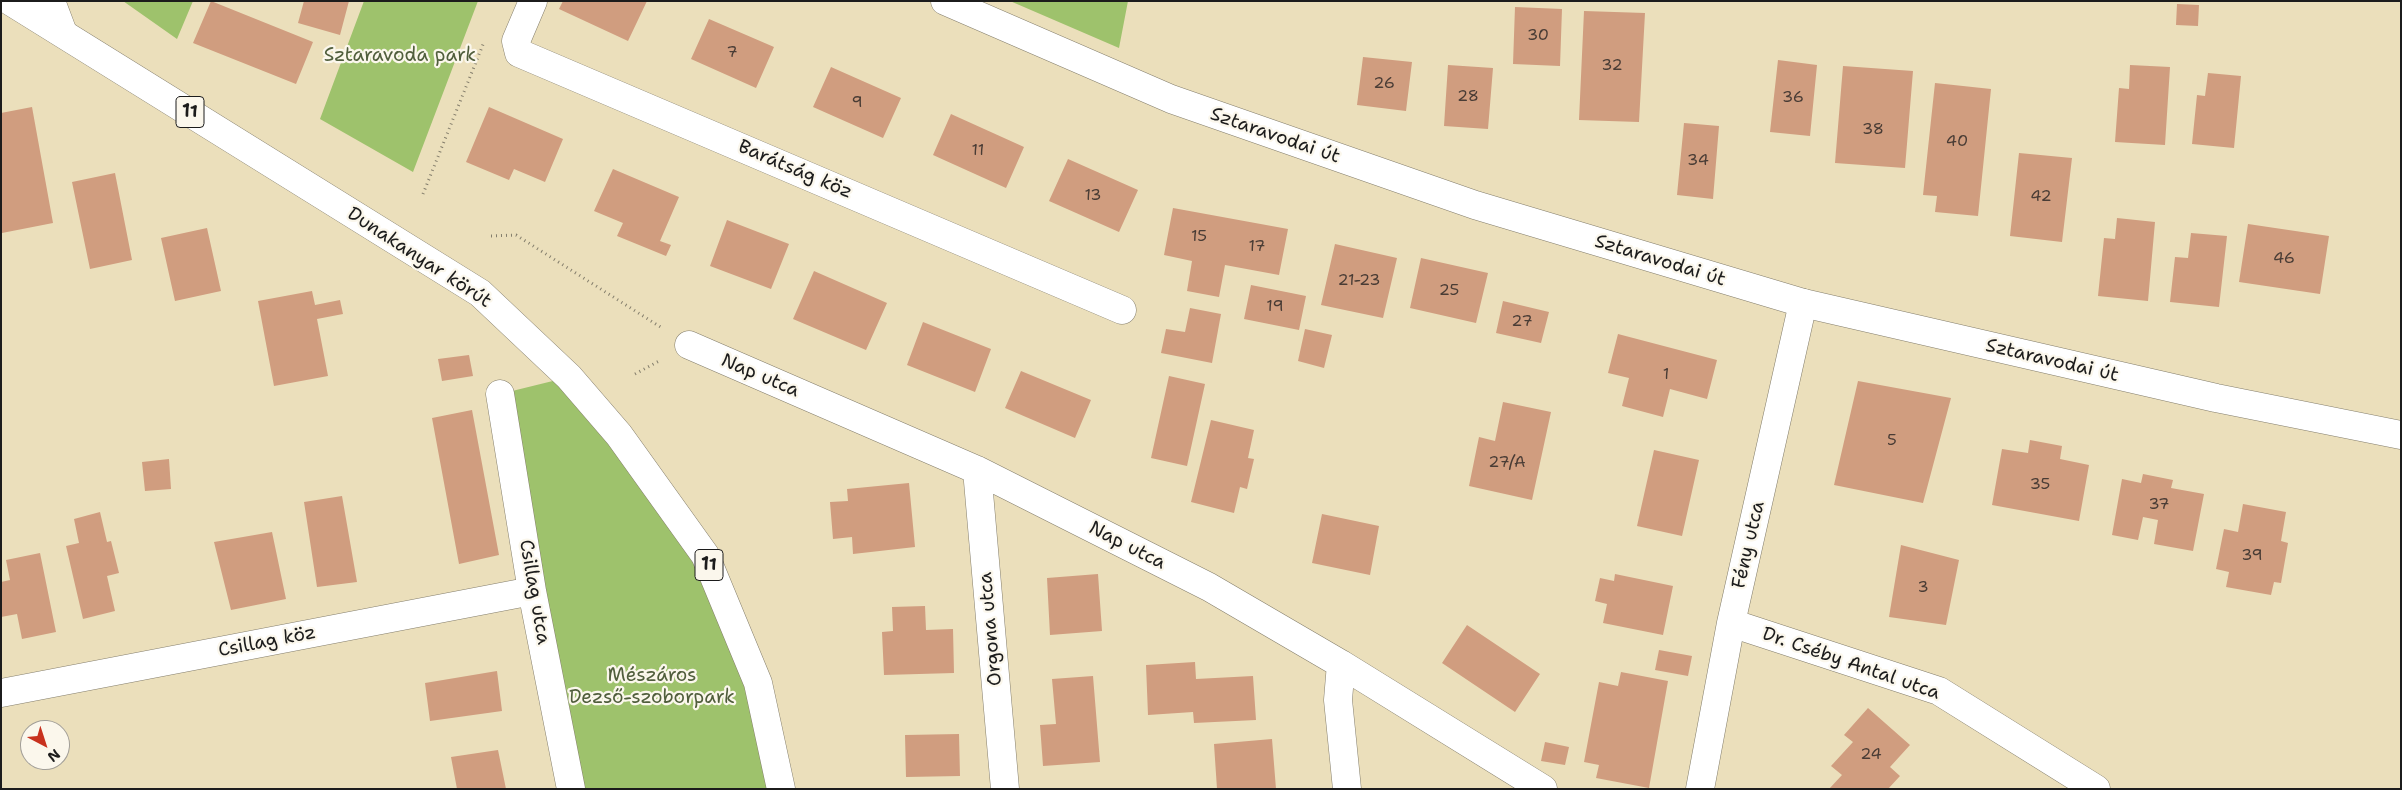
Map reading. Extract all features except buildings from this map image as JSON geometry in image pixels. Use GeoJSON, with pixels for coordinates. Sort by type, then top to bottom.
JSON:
{"type":"FeatureCollection","features":[{"type":"Feature","properties":{"kind":"street","name":"Dunakanyar körút"},"geometry":{"type":"LineString","coordinates":[[10,1],[480,293],[569,377],[620,435],[705,555],[758,683],[780,789]]}},
{"type":"Feature","properties":{"kind":"street"},"geometry":{"type":"LineString","coordinates":[[51,1],[63,33]]}},
{"type":"Feature","properties":{"kind":"street","name":"Barátság köz"},"geometry":{"type":"LineString","coordinates":[[533,1],[516,42],[520,53],[1122,310]]}},
{"type":"Feature","properties":{"kind":"street","name":"Sztaravodai út"},"geometry":{"type":"LineString","coordinates":[[945,1],[1171,100],[1475,205],[1802,303],[2216,398],[2401,435]]}},
{"type":"Feature","properties":{"kind":"street","name":"Fény utca"},"geometry":{"type":"LineString","coordinates":[[1700,789],[1731,623],[1802,303]]}},
{"type":"Feature","properties":{"kind":"street","name":"Nap utca"},"geometry":{"type":"LineString","coordinates":[[689,345],[977,470],[1209,587],[1341,664],[1543,789]]}},
{"type":"Feature","properties":{"kind":"street","name":"Csillag utca"},"geometry":{"type":"LineString","coordinates":[[500,394],[532,591],[571,789]]}},
{"type":"Feature","properties":{"kind":"street","name":"Orgona utca"},"geometry":{"type":"LineString","coordinates":[[977,470],[1005,789]]}},
{"type":"Feature","properties":{"kind":"street","name":"Csillag köz"},"geometry":{"type":"LineString","coordinates":[[1,693],[532,591]]}},
{"type":"Feature","properties":{"kind":"street","name":"Dr. Cséby Antal utca"},"geometry":{"type":"LineString","coordinates":[[1731,623],[1939,691],[2096,789]]}},
{"type":"Feature","properties":{"kind":"street"},"geometry":{"type":"LineString","coordinates":[[1341,664],[1338,700],[1347,789]]}},
{"type":"Feature","properties":{"kind":"path"},"geometry":{"type":"LineString","coordinates":[[422,194],[485,39]]}},
{"type":"Feature","properties":{"kind":"path"},"geometry":{"type":"LineString","coordinates":[[490,236],[516,235],[689,345]]}},
{"type":"Feature","properties":{"kind":"green space"},"geometry":{"type":"Polygon","coordinates":[[[123,1],[193,1],[177,39],[123,1]]]}},
{"type":"Feature","properties":{"kind":"green space","name":"Sztaravoda park"},"geometry":{"type":"Polygon","coordinates":[[[364,1],[478,1],[413,172],[320,119],[364,1]]]}},
{"type":"Feature","properties":{"kind":"green space"},"geometry":{"type":"Polygon","coordinates":[[[1010,1],[1128,1],[1119,48],[1010,1]]]}},
{"type":"Feature","properties":{"kind":"green space","name":"Mészáros Dezső-szoborpark"},"geometry":{"type":"Polygon","coordinates":[[[569,377],[705,555],[781,789],[571,789],[500,394],[569,377]]]}}]}
